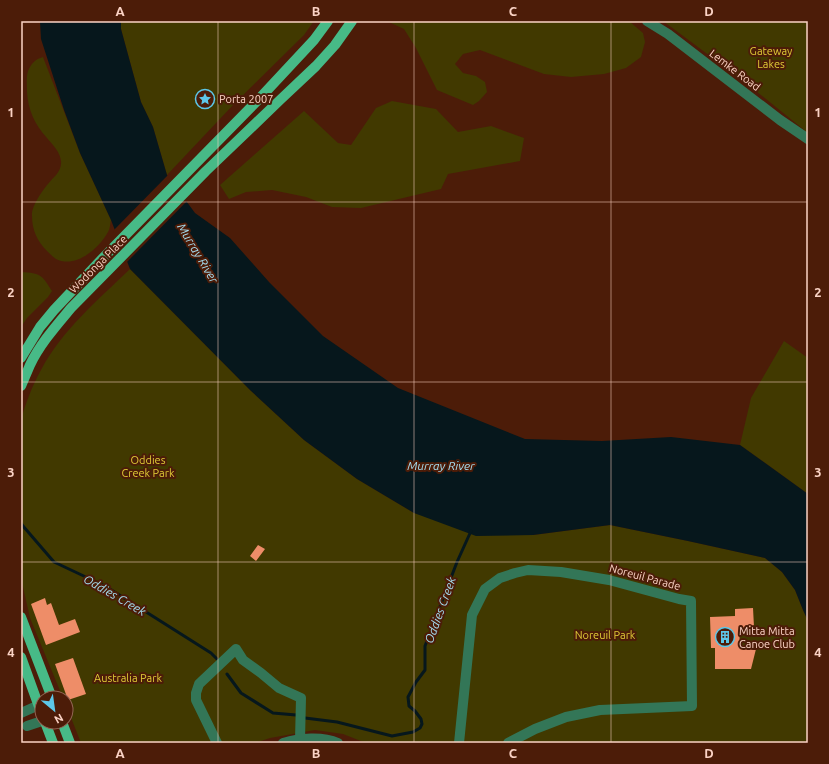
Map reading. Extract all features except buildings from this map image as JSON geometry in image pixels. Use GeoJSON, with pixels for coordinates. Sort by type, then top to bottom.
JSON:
{"type":"FeatureCollection","features":[{"type":"Feature","properties":{"kind":"main road","name":"Wodonga Place"},"geometry":{"type":"LineString","coordinates":[[21,358],[40,327],[54,310],[314,40],[328,21]]}},
{"type":"Feature","properties":{"kind":"main road","name":"Wodonga Place"},"geometry":{"type":"LineString","coordinates":[[21,386],[30,364],[53,330],[71,308],[206,171],[316,66],[335,46],[352,21]]}},
{"type":"Feature","properties":{"kind":"main road"},"geometry":{"type":"LineString","coordinates":[[21,617],[49,690]]}},
{"type":"Feature","properties":{"kind":"main road"},"geometry":{"type":"LineString","coordinates":[[21,657],[23,670],[34,696]]}},
{"type":"Feature","properties":{"kind":"main road"},"geometry":{"type":"LineString","coordinates":[[47,730],[53,743]]}},
{"type":"Feature","properties":{"kind":"main road"},"geometry":{"type":"LineString","coordinates":[[65,730],[70,743]]}},
{"type":"Feature","properties":{"kind":"street","name":"Lemke Road"},"geometry":{"type":"LineString","coordinates":[[647,21],[668,34],[780,120],[808,139]]}},
{"type":"Feature","properties":{"kind":"street","name":"Noreuil Parade"},"geometry":{"type":"LineString","coordinates":[[459,743],[472,615],[485,588],[500,578],[528,570],[561,572],[609,580],[691,601],[692,706],[600,710],[580,714],[566,717],[534,729],[508,743]]}},
{"type":"Feature","properties":{"kind":"street"},"geometry":{"type":"LineString","coordinates":[[217,743],[196,700],[196,693],[199,684],[236,649],[243,660],[279,688],[301,698],[300,740]]}},
{"type":"Feature","properties":{"kind":"street"},"geometry":{"type":"LineString","coordinates":[[21,713],[34,711]]}},
{"type":"Feature","properties":{"kind":"street"},"geometry":{"type":"LineString","coordinates":[[27,726],[34,724]]}},
{"type":"Feature","properties":{"kind":"street"},"geometry":{"type":"LineString","coordinates":[[284,743],[300,740],[322,739],[338,743]]}},
{"type":"Feature","properties":{"kind":"green space"},"geometry":{"type":"Polygon","coordinates":[[[121,21],[314,21],[304,35],[234,104],[167,175],[153,127],[141,102],[121,29],[121,21]]]}},
{"type":"Feature","properties":{"kind":"green space"},"geometry":{"type":"Polygon","coordinates":[[[387,21],[629,21],[643,33],[645,42],[641,57],[626,68],[604,74],[571,77],[544,74],[480,50],[463,54],[455,64],[463,73],[476,76],[485,82],[487,92],[473,105],[437,90],[416,48],[404,29],[387,21]]]}},
{"type":"Feature","properties":{"kind":"green space","name":"Gateway Lakes"},"geometry":{"type":"Polygon","coordinates":[[[663,21],[808,21],[808,133],[745,82],[663,21]]]}},
{"type":"Feature","properties":{"kind":"green space"},"geometry":{"type":"Polygon","coordinates":[[[43,57],[80,153],[111,220],[109,231],[99,244],[86,255],[71,261],[56,259],[47,251],[40,243],[36,235],[32,221],[32,212],[37,199],[59,171],[61,165],[58,152],[36,122],[28,99],[28,71],[34,62],[43,57]]]}},
{"type":"Feature","properties":{"kind":"green space"},"geometry":{"type":"Polygon","coordinates":[[[392,101],[436,109],[458,132],[491,126],[524,138],[520,161],[448,174],[441,189],[361,208],[332,207],[306,197],[272,190],[246,192],[229,199],[220,185],[304,111],[338,143],[351,145],[376,108],[392,101]]]}},
{"type":"Feature","properties":{"kind":"green space"},"geometry":{"type":"Polygon","coordinates":[[[130,269],[250,390],[304,440],[357,479],[414,513],[533,535],[610,525],[765,558],[782,572],[795,590],[808,621],[807,740],[803,743],[366,743],[343,734],[315,730],[270,738],[255,743],[81,743],[74,725],[74,690],[60,690],[30,618],[21,578],[21,419],[38,376],[50,355],[59,342],[93,304],[130,269]]]}},
{"type":"Feature","properties":{"kind":"green space"},"geometry":{"type":"Polygon","coordinates":[[[21,272],[37,274],[46,281],[52,291],[27,318],[21,327],[21,272]]]}},
{"type":"Feature","properties":{"kind":"green space"},"geometry":{"type":"Polygon","coordinates":[[[784,341],[808,358],[808,494],[740,445],[751,398],[784,341]]]}},
{"type":"Feature","properties":{"kind":"water","name":"Murray River"},"geometry":{"type":"Polygon","coordinates":[[[40,21],[121,21],[121,29],[141,102],[153,127],[167,175],[195,213],[230,238],[269,282],[323,336],[398,388],[525,439],[602,441],[671,437],[740,445],[808,494],[808,621],[795,590],[782,572],[765,558],[610,525],[533,535],[476,536],[414,513],[357,479],[304,440],[250,390],[130,269],[111,220],[80,153],[64,110],[41,39],[40,21]]]}},
{"type":"Feature","properties":{"kind":"pier"},"geometry":{"type":"Polygon","coordinates":[[[169,174],[188,200],[126,263],[113,231],[169,174]]]}},
{"type":"Feature","properties":{"kind":"waterway","name":"Oddies Creek"},"geometry":{"type":"LineString","coordinates":[[21,523],[54,562],[105,586],[211,653],[217,659]]}},
{"type":"Feature","properties":{"kind":"waterway","name":"Oddies Creek"},"geometry":{"type":"LineString","coordinates":[[305,718],[337,722],[392,736],[413,732],[420,728],[422,724],[421,719],[409,706],[408,697],[416,682],[425,670],[425,646],[457,562],[471,531]]}},
{"type":"Feature","properties":{"kind":"waterway","name":"Oddies Creek"},"geometry":{"type":"LineString","coordinates":[[227,674],[241,693],[273,713],[296,715]]}},
{"type":"Feature","properties":{"kind":"place","name":"Porta 2007"},"geometry":{"type":"Point","coordinates":[205,99]}},
{"type":"Feature","properties":{"kind":"place","name":"Mitta Mitta Canoe Club"},"geometry":{"type":"Point","coordinates":[725,637]}},
{"type":"Feature","properties":{"kind":"park label","name":"Oddies Creek Park"},"geometry":{"type":"Point","coordinates":[148,466]}},
{"type":"Feature","properties":{"kind":"park label","name":"Noreuil Park"},"geometry":{"type":"Point","coordinates":[605,635]}},
{"type":"Feature","properties":{"kind":"park label","name":"Australia Park"},"geometry":{"type":"Point","coordinates":[128,678]}}]}
